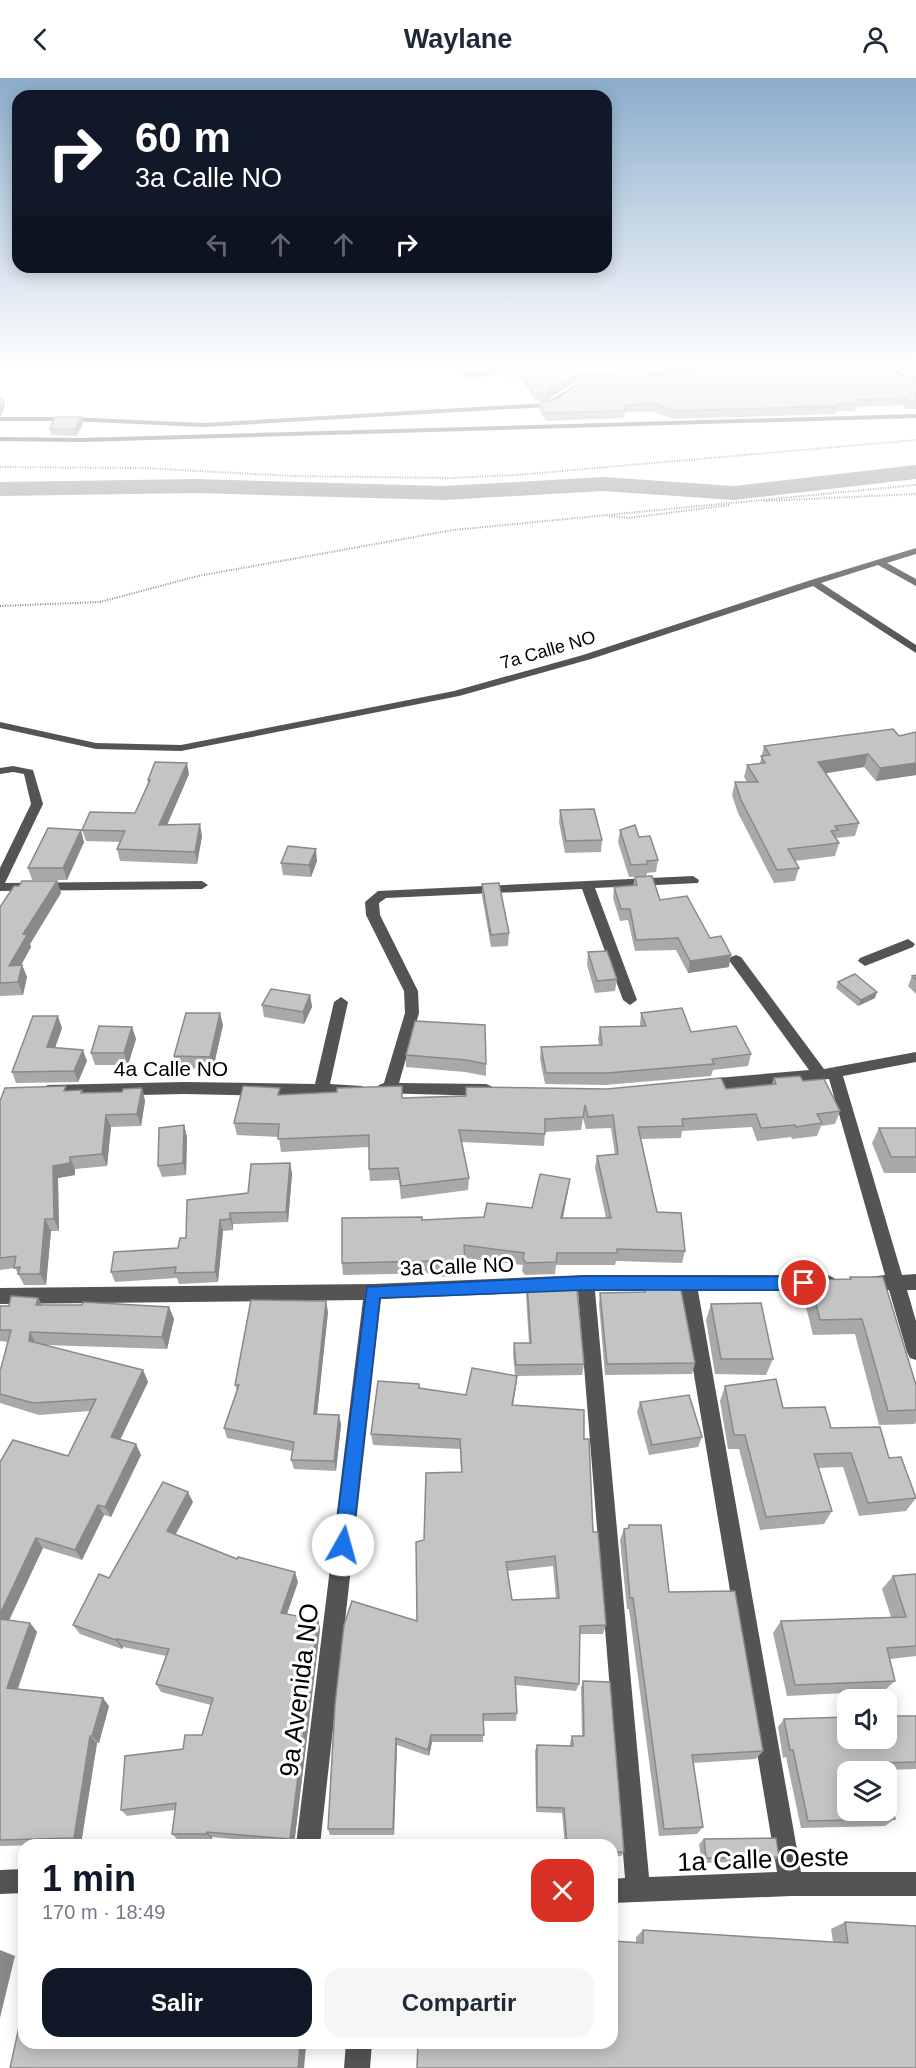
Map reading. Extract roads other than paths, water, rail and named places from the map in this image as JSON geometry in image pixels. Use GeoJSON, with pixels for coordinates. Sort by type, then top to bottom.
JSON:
{"type":"FeatureCollection","features":[{"type":"Feature","properties":{"kind":"street","name":"7a Calle NO"},"geometry":{"type":"LineString","coordinates":[[0,725],[96,746],[181,748],[455,694],[587,657],[916,551]]}},
{"type":"Feature","properties":{"kind":"street"},"geometry":{"type":"LineString","coordinates":[[879,562],[916,583]]}},
{"type":"Feature","properties":{"kind":"street"},"geometry":{"type":"LineString","coordinates":[[814,582],[916,650]]}},
{"type":"Feature","properties":{"kind":"street"},"geometry":{"type":"LineString","coordinates":[[0,771],[13,769],[29,772],[37,804],[0,881]]}},
{"type":"Feature","properties":{"kind":"street"},"geometry":{"type":"LineString","coordinates":[[390,1089],[412,1013],[411,991],[373,915],[372,902],[383,894],[693,880]]}},
{"type":"Feature","properties":{"kind":"street"},"geometry":{"type":"LineString","coordinates":[[587,884],[630,1000]]}},
{"type":"Feature","properties":{"kind":"street"},"geometry":{"type":"LineString","coordinates":[[0,887],[202,885]]}},
{"type":"Feature","properties":{"kind":"street"},"geometry":{"type":"LineString","coordinates":[[865,961],[913,944]]}},
{"type":"Feature","properties":{"kind":"street"},"geometry":{"type":"LineString","coordinates":[[736,960],[827,1073],[896,1283],[916,1352]]}},
{"type":"Feature","properties":{"kind":"street"},"geometry":{"type":"LineString","coordinates":[[321,1090],[341,1002]]}},
{"type":"Feature","properties":{"kind":"street"},"geometry":{"type":"LineString","coordinates":[[689,1086],[827,1073],[916,1057]]}},
{"type":"Feature","properties":{"kind":"street","name":"4a Calle NO"},"geometry":{"type":"LineString","coordinates":[[34,1091],[184,1088],[500,1090]]}},
{"type":"Feature","properties":{"kind":"street","name":"3a Calle NO"},"geometry":{"type":"LineString","coordinates":[[0,1296],[373,1292],[586,1283],[916,1282]]}},
{"type":"Feature","properties":{"kind":"street"},"geometry":{"type":"LineString","coordinates":[[586,1283],[638,1891]]}},
{"type":"Feature","properties":{"kind":"street"},"geometry":{"type":"LineString","coordinates":[[688,1284],[791,1884]]}},
{"type":"Feature","properties":{"kind":"street","name":"9a Avenida NO"},"geometry":{"type":"LineString","coordinates":[[309,1839],[373,1292]]}},
{"type":"Feature","properties":{"kind":"street"},"geometry":{"type":"LineString","coordinates":[[0,1881],[18,1881]]}},
{"type":"Feature","properties":{"kind":"street","name":"1a Calle Oeste"},"geometry":{"type":"LineString","coordinates":[[618,1891],[791,1884],[916,1884]]}},
{"type":"Feature","properties":{"kind":"street"},"geometry":{"type":"LineString","coordinates":[[357,2068],[359,2049]]}},
{"type":"Feature","properties":{"kind":"waterway"},"geometry":{"type":"LineString","coordinates":[[0,489],[196,486],[444,493],[603,484],[734,493],[916,472]]}}]}
